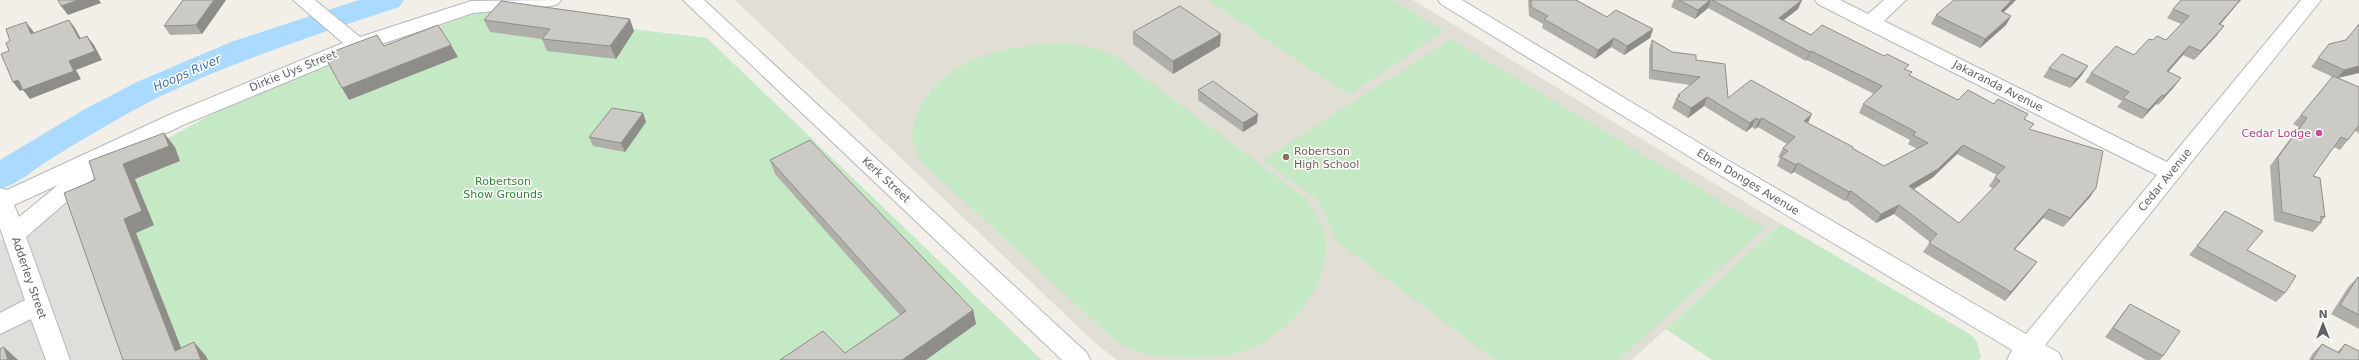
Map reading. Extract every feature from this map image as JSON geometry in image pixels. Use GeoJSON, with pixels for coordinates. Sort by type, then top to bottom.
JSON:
{"type":"FeatureCollection","features":[{"type":"Feature","properties":{"kind":"street","name":"Dirkie Uys Street"},"geometry":{"type":"LineString","coordinates":[[1,199],[112,151],[195,111],[356,45],[471,7],[551,0]]}},
{"type":"Feature","properties":{"kind":"street","name":"Kerk Street"},"geometry":{"type":"LineString","coordinates":[[693,0],[1078,360]]}},
{"type":"Feature","properties":{"kind":"street","name":"Jakaranda Avenue"},"geometry":{"type":"LineString","coordinates":[[1825,0],[2171,173]]}},
{"type":"Feature","properties":{"kind":"street"},"geometry":{"type":"LineString","coordinates":[[1870,22],[1896,0]]}},
{"type":"Feature","properties":{"kind":"street","name":"Cedar Avenue"},"geometry":{"type":"LineString","coordinates":[[2024,353],[2311,0]]}},
{"type":"Feature","properties":{"kind":"street","name":"Eben Donges Avenue"},"geometry":{"type":"LineString","coordinates":[[1463,3],[1716,163],[2024,353],[2050,360]]}},
{"type":"Feature","properties":{"kind":"street"},"geometry":{"type":"LineString","coordinates":[[307,4],[356,45]]}},
{"type":"Feature","properties":{"kind":"street","name":"Dirkie Uys Street"},"geometry":{"type":"LineString","coordinates":[[14,234],[112,151]]}},
{"type":"Feature","properties":{"kind":"street","name":"Adderley Street"},"geometry":{"type":"LineString","coordinates":[[1,199],[58,360]]}},
{"type":"Feature","properties":{"kind":"street"},"geometry":{"type":"LineString","coordinates":[[0,324],[38,304]]}},
{"type":"Feature","properties":{"kind":"shaded area","name":"Robertson High School"},"geometry":{"type":"Polygon","coordinates":[[[735,0],[1413,0],[1781,224],[1632,360],[1117,360],[1095,343],[735,0]]]}},
{"type":"Feature","properties":{"kind":"shaded area"},"geometry":{"type":"Polygon","coordinates":[[[73,200],[127,360],[0,360],[0,241],[73,200]]]}},
{"type":"Feature","properties":{"kind":"green space"},"geometry":{"type":"Polygon","coordinates":[[[1208,0],[1393,0],[1444,31],[1349,95],[1208,0]]]}},
{"type":"Feature","properties":{"kind":"green space","name":"Robertson Show Grounds"},"geometry":{"type":"Polygon","coordinates":[[[482,11],[707,38],[1042,360],[127,360],[73,200],[99,176],[247,95],[482,11]]]}},
{"type":"Feature","properties":{"kind":"green space"},"geometry":{"type":"Polygon","coordinates":[[[1451,39],[1765,228],[1618,360],[1495,360],[1337,241],[1317,199],[1263,160],[1451,39]]]}},
{"type":"Feature","properties":{"kind":"green space"},"geometry":{"type":"Polygon","coordinates":[[[1066,43],[1093,47],[1117,57],[1304,197],[1312,207],[1324,230],[1326,243],[1325,261],[1320,279],[1300,312],[1271,338],[1254,347],[1237,353],[1196,358],[1148,354],[1135,351],[1124,346],[1107,333],[921,160],[913,142],[913,130],[917,115],[927,95],[942,79],[959,67],[1000,51],[1044,44],[1066,43]]]}},
{"type":"Feature","properties":{"kind":"green space"},"geometry":{"type":"Polygon","coordinates":[[[1781,224],[1970,334],[1977,342],[1981,357],[1978,360],[1712,360],[1666,329],[1781,224]]]}},
{"type":"Feature","properties":{"kind":"building"},"geometry":{"type":"Polygon","coordinates":[[[58,0],[78,0],[61,6],[58,0]]]}},
{"type":"Feature","properties":{"kind":"building"},"geometry":{"type":"Polygon","coordinates":[[[183,0],[214,0],[196,25],[164,26],[183,0]]]}},
{"type":"Feature","properties":{"kind":"building"},"geometry":{"type":"Polygon","coordinates":[[[1531,0],[1576,0],[1607,17],[1616,10],[1653,29],[1627,46],[1614,38],[1598,50],[1544,19],[1548,16],[1531,7],[1531,0]]]}},
{"type":"Feature","properties":{"kind":"building"},"geometry":{"type":"Polygon","coordinates":[[[1679,0],[1710,0],[1698,10],[1679,0]]]}},
{"type":"Feature","properties":{"kind":"building"},"geometry":{"type":"Polygon","coordinates":[[[1712,0],[1802,0],[1779,18],[1811,35],[1822,25],[1884,56],[1887,54],[1909,65],[1904,69],[1912,72],[1909,75],[1958,100],[1968,90],[1994,104],[1998,99],[2028,114],[2024,119],[2034,124],[2029,129],[2103,151],[2096,188],[2070,218],[2049,209],[2014,249],[2037,262],[2011,292],[1929,243],[1937,234],[1899,205],[1881,214],[1851,191],[1849,192],[1798,163],[1796,165],[1781,157],[1788,151],[1783,148],[1795,137],[1762,118],[1759,120],[1756,118],[1750,123],[1707,97],[1691,108],[1676,99],[1680,96],[1678,95],[1700,77],[1652,70],[1652,40],[1672,52],[1696,55],[1696,60],[1725,64],[1728,98],[1751,80],[1812,114],[1804,121],[1853,147],[1852,148],[1884,166],[1928,143],[1913,135],[1916,132],[1863,104],[1882,86],[1811,51],[1810,52],[1712,0]],[[1963,145],[1938,169],[1909,186],[1959,223],[2000,181],[1995,177],[2005,167],[1963,145]]]}},
{"type":"Feature","properties":{"kind":"building"},"geometry":{"type":"Polygon","coordinates":[[[1954,0],[2012,0],[2001,11],[2011,16],[1985,39],[1936,15],[1954,0]]]}},
{"type":"Feature","properties":{"kind":"building"},"geometry":{"type":"Polygon","coordinates":[[[2181,0],[2240,0],[2219,24],[2224,26],[2201,51],[2189,46],[2167,71],[2181,78],[2148,110],[2123,98],[2129,92],[2091,73],[2116,46],[2134,55],[2149,39],[2153,40],[2157,36],[2166,40],[2189,16],[2173,9],[2181,0]]]}},
{"type":"Feature","properties":{"kind":"building"},"geometry":{"type":"Polygon","coordinates":[[[501,1],[630,19],[610,46],[542,39],[550,29],[484,20],[501,1]]]}},
{"type":"Feature","properties":{"kind":"building"},"geometry":{"type":"Polygon","coordinates":[[[1180,6],[1221,34],[1173,61],[1133,32],[1180,6]]]}},
{"type":"Feature","properties":{"kind":"building"},"geometry":{"type":"Polygon","coordinates":[[[69,20],[79,39],[87,36],[95,51],[69,61],[74,71],[23,90],[18,80],[13,82],[1,54],[9,51],[6,43],[10,41],[6,29],[26,22],[31,34],[69,20]]]}},
{"type":"Feature","properties":{"kind":"building"},"geometry":{"type":"Polygon","coordinates":[[[2359,24],[2359,66],[2344,70],[2318,58],[2329,44],[2346,40],[2359,24]]]}},
{"type":"Feature","properties":{"kind":"building"},"geometry":{"type":"Polygon","coordinates":[[[438,25],[451,45],[342,88],[324,55],[377,35],[384,46],[438,25]]]}},
{"type":"Feature","properties":{"kind":"building"},"geometry":{"type":"Polygon","coordinates":[[[2062,54],[2088,66],[2076,79],[2049,68],[2062,54]]]}},
{"type":"Feature","properties":{"kind":"building"},"geometry":{"type":"Polygon","coordinates":[[[2333,76],[2359,87],[2359,125],[2348,140],[2341,137],[2313,176],[2320,178],[2325,217],[2321,216],[2321,223],[2282,212],[2278,157],[2307,118],[2301,115],[2333,76]]]}},
{"type":"Feature","properties":{"kind":"building"},"geometry":{"type":"Polygon","coordinates":[[[1213,81],[1258,114],[1243,123],[1198,90],[1213,81]]]}},
{"type":"Feature","properties":{"kind":"building"},"geometry":{"type":"Polygon","coordinates":[[[612,108],[643,113],[621,143],[589,137],[612,108]]]}},
{"type":"Feature","properties":{"kind":"building"},"geometry":{"type":"Polygon","coordinates":[[[164,133],[169,146],[123,164],[142,211],[124,219],[175,351],[194,342],[201,360],[123,360],[64,193],[95,180],[89,161],[164,133]]]}},
{"type":"Feature","properties":{"kind":"building"},"geometry":{"type":"Polygon","coordinates":[[[810,140],[973,310],[902,360],[780,360],[823,331],[845,353],[906,311],[770,160],[810,140]]]}},
{"type":"Feature","properties":{"kind":"building"},"geometry":{"type":"Polygon","coordinates":[[[2225,211],[2263,231],[2247,250],[2296,276],[2285,293],[2197,246],[2225,211]]]}},
{"type":"Feature","properties":{"kind":"building"},"geometry":{"type":"Polygon","coordinates":[[[2358,277],[2359,278],[2359,315],[2340,305],[2358,277]]]}},
{"type":"Feature","properties":{"kind":"building"},"geometry":{"type":"Polygon","coordinates":[[[2130,304],[2180,331],[2163,356],[2113,328],[2130,304]]]}},
{"type":"Feature","properties":{"kind":"building"},"geometry":{"type":"Polygon","coordinates":[[[2322,344],[2339,353],[2345,344],[2359,351],[2359,360],[2312,360],[2322,344]]]}},
{"type":"Feature","properties":{"kind":"building"},"geometry":{"type":"Polygon","coordinates":[[[4,347],[8,360],[0,360],[0,349],[4,347]]]}},
{"type":"Feature","properties":{"kind":"waterway","name":"Hoops River"},"geometry":{"type":"LineString","coordinates":[[0,177],[16,165],[96,117],[148,90],[242,49],[389,0]]}},
{"type":"Feature","properties":{"kind":"place","name":"Cedar Lodge"},"geometry":{"type":"Point","coordinates":[2319,133]}},
{"type":"Feature","properties":{"kind":"place","name":"Robertson High School"},"geometry":{"type":"Point","coordinates":[1286,157]}}]}
